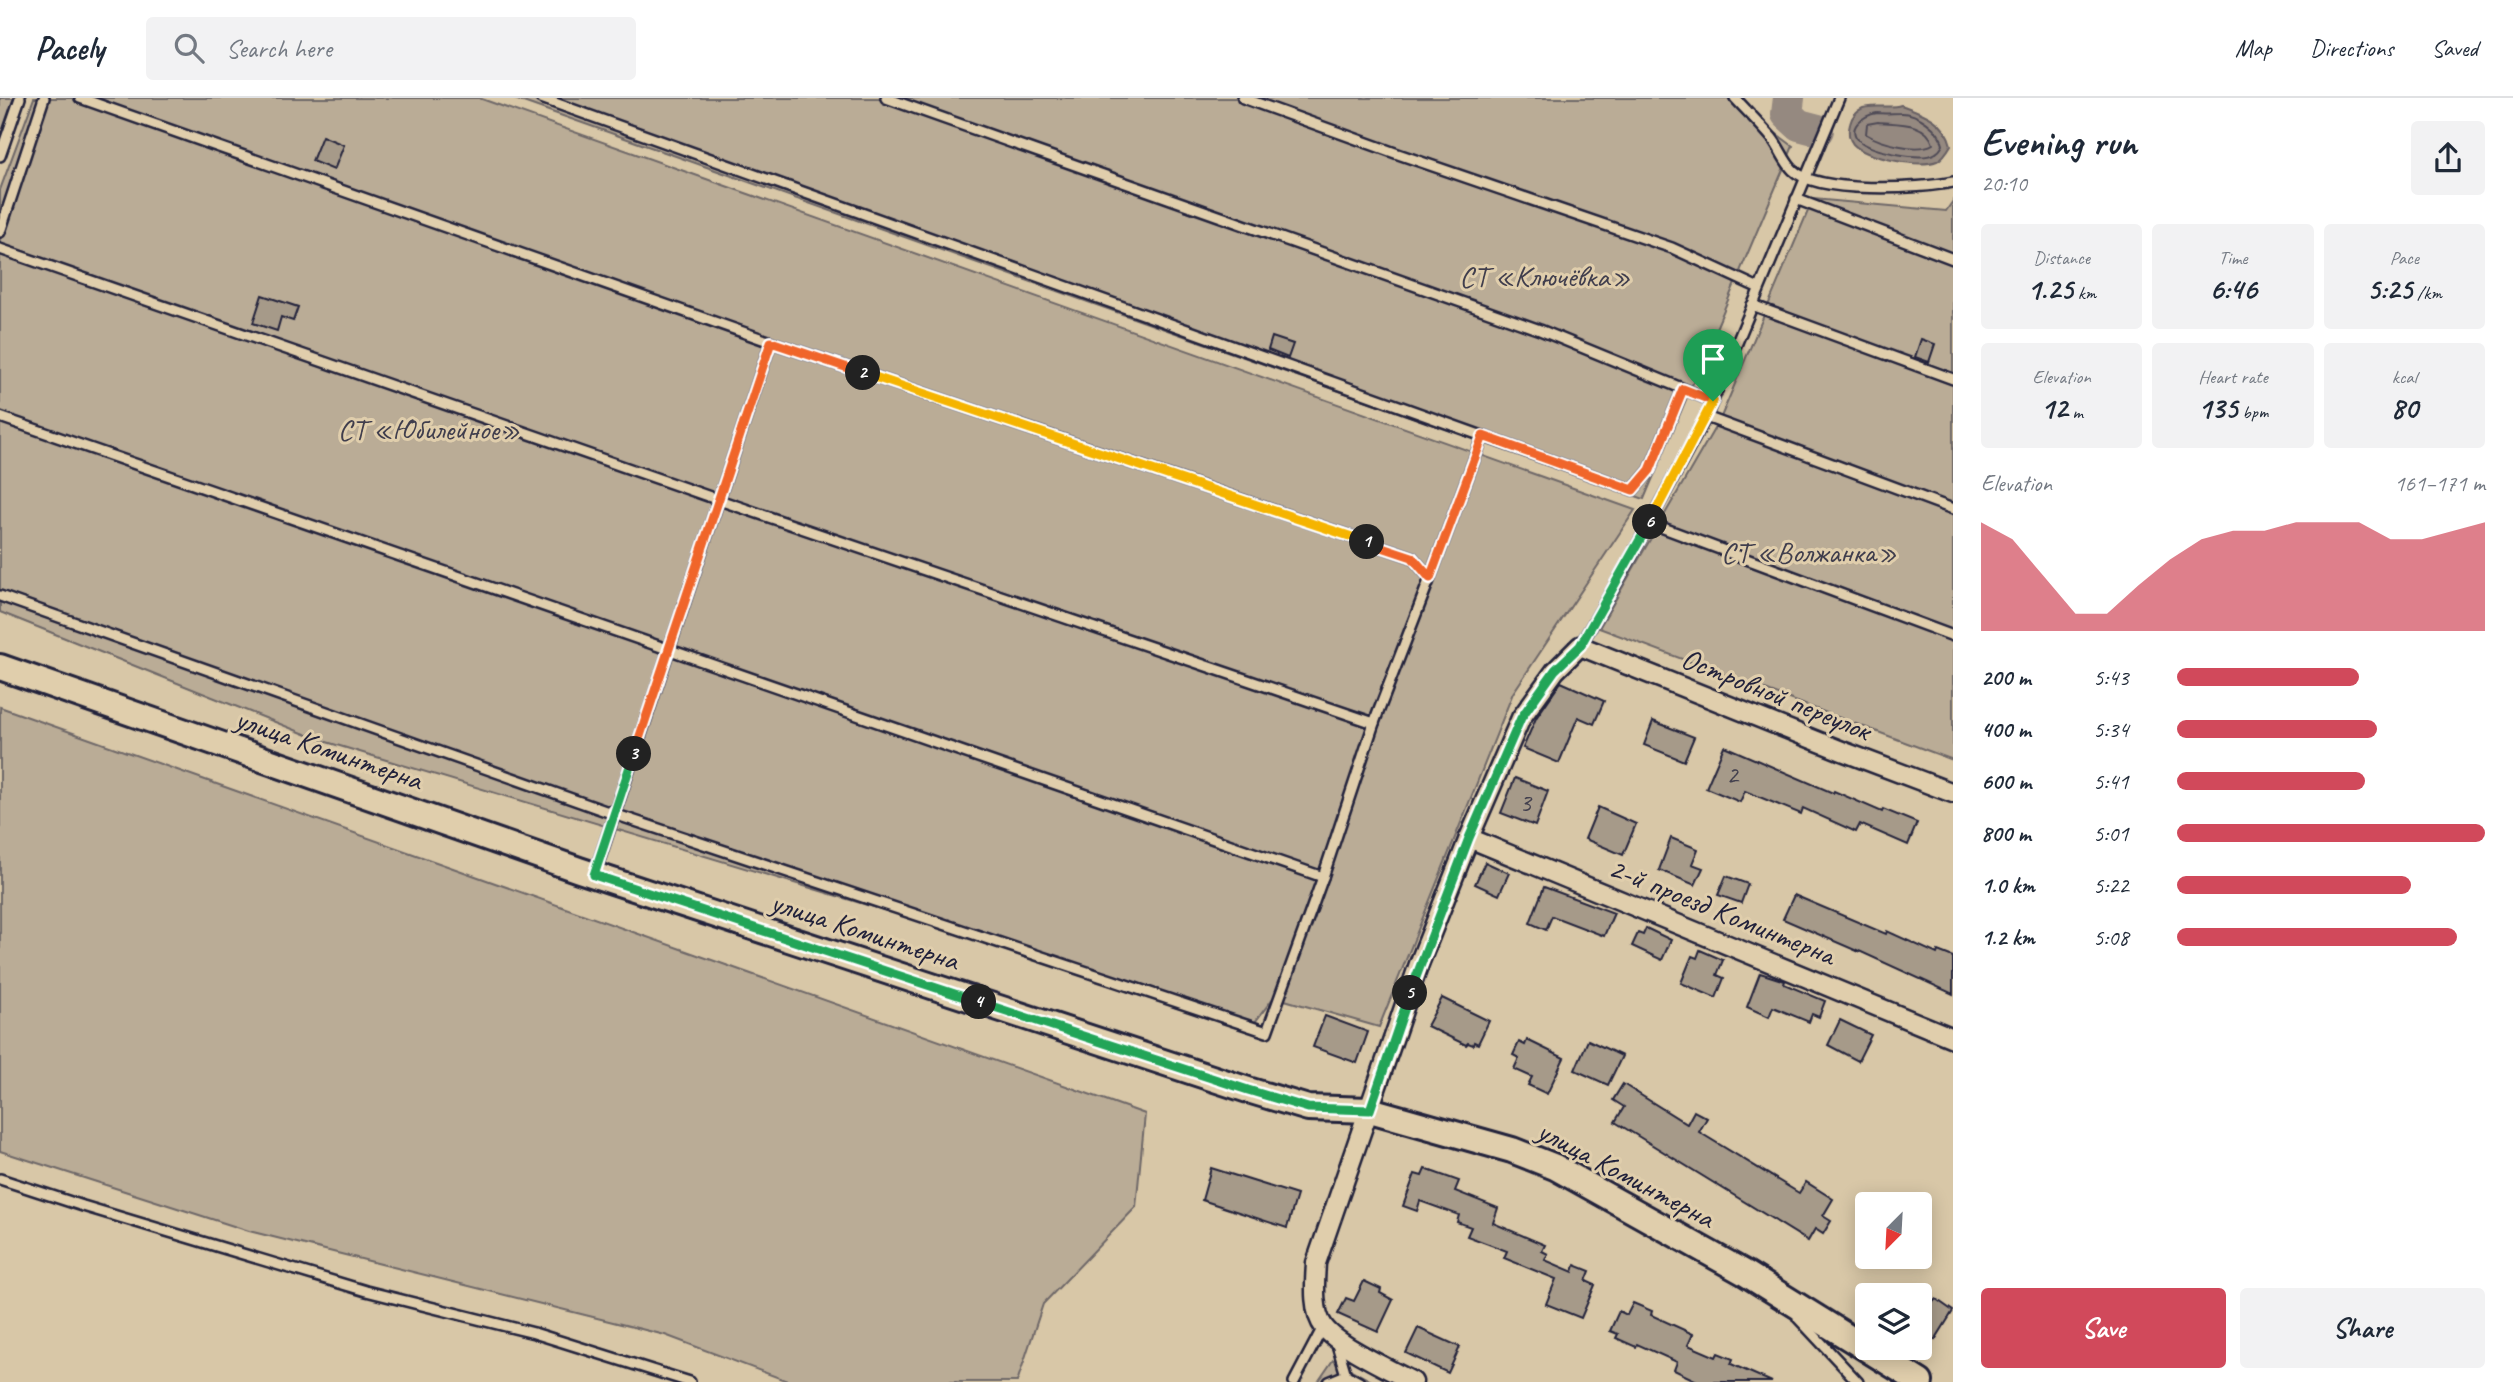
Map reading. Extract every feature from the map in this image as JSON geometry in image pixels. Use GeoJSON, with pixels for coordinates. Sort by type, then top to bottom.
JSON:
{"type":"FeatureCollection","features":[{"type":"Feature","properties":{"kind":"street","name":"Островной переулок"},"geometry":{"type":"LineString","coordinates":[[1580,646],[1953,793]]}},
{"type":"Feature","properties":{"kind":"street"},"geometry":{"type":"LineString","coordinates":[[1413,1382],[1329,1331],[1314,1295],[1316,1263],[1419,964],[1469,838],[1521,718],[1555,670],[1580,646]]}},
{"type":"Feature","properties":{"kind":"street","name":"улица Коминтерна"},"geometry":{"type":"LineString","coordinates":[[0,667],[594,875],[1248,1090],[1308,1108],[1370,1110],[1512,1150],[1555,1167],[1773,1291],[1920,1382]]}},
{"type":"Feature","properties":{"kind":"street","name":"2-й проезд Коминтерна"},"geometry":{"type":"LineString","coordinates":[[1469,838],[1953,1038]]}},
{"type":"Feature","properties":{"kind":"lane"},"geometry":{"type":"LineString","coordinates":[[0,156],[20,98]]}},
{"type":"Feature","properties":{"kind":"lane"},"geometry":{"type":"LineString","coordinates":[[0,232],[44,98]]}},
{"type":"Feature","properties":{"kind":"lane"},"geometry":{"type":"LineString","coordinates":[[80,98],[771,342],[1412,557],[1430,578]]}},
{"type":"Feature","properties":{"kind":"lane"},"geometry":{"type":"LineString","coordinates":[[541,98],[1633,490],[1650,470],[1683,389]]}},
{"type":"Feature","properties":{"kind":"lane"},"geometry":{"type":"LineString","coordinates":[[886,98],[1540,330],[1713,401]]}},
{"type":"Feature","properties":{"kind":"lane"},"geometry":{"type":"LineString","coordinates":[[1243,98],[1672,248],[1759,288]]}},
{"type":"Feature","properties":{"kind":"lane"},"geometry":{"type":"LineString","coordinates":[[1735,98],[1773,140],[1793,171],[1805,177],[1827,184],[1881,188],[1933,186],[1953,182]]}},
{"type":"Feature","properties":{"kind":"lane"},"geometry":{"type":"LineString","coordinates":[[1580,646],[1706,417],[1839,98]]}},
{"type":"Feature","properties":{"kind":"lane"},"geometry":{"type":"LineString","coordinates":[[1796,199],[1953,259]]}},
{"type":"Feature","properties":{"kind":"lane"},"geometry":{"type":"LineString","coordinates":[[0,249],[719,500],[1374,723]]}},
{"type":"Feature","properties":{"kind":"lane"},"geometry":{"type":"LineString","coordinates":[[1752,305],[1953,379]]}},
{"type":"Feature","properties":{"kind":"lane"},"geometry":{"type":"LineString","coordinates":[[594,875],[771,342]]}},
{"type":"Feature","properties":{"kind":"lane"},"geometry":{"type":"LineString","coordinates":[[0,417],[1323,877]]}},
{"type":"Feature","properties":{"kind":"lane"},"geometry":{"type":"LineString","coordinates":[[1706,417],[1953,509]]}},
{"type":"Feature","properties":{"kind":"lane"},"geometry":{"type":"LineString","coordinates":[[0,596],[614,814],[1267,1032],[1323,877],[1374,723],[1483,436]]}},
{"type":"Feature","properties":{"kind":"lane"},"geometry":{"type":"LineString","coordinates":[[1650,523],[1953,636]]}},
{"type":"Feature","properties":{"kind":"lane"},"geometry":{"type":"LineString","coordinates":[[0,1179],[366,1291],[534,1333],[690,1382]]}},
{"type":"Feature","properties":{"kind":"lane"},"geometry":{"type":"LineString","coordinates":[[1773,1291],[1858,1382]]}},
{"type":"Feature","properties":{"kind":"lane"},"geometry":{"type":"LineString","coordinates":[[1329,1331],[1346,1375],[1359,1382]]}},
{"type":"Feature","properties":{"kind":"lane"},"geometry":{"type":"LineString","coordinates":[[1294,1382],[1329,1331]]}},
{"type":"Feature","properties":{"kind":"lane"},"geometry":{"type":"LineString","coordinates":[[1329,1382],[1346,1375]]}},
{"type":"Feature","properties":{"kind":"green space"},"geometry":{"type":"Polygon","coordinates":[[[0,98],[22,98],[0,157],[0,98]]]}},
{"type":"Feature","properties":{"kind":"green space","name":"СТ «Юбилейное»"},"geometry":{"type":"Polygon","coordinates":[[[34,98],[479,98],[1635,510],[1513,693],[1379,1027],[1274,997],[1255,1022],[320,740],[0,612],[0,190],[34,98]]]}},
{"type":"Feature","properties":{"kind":"green space","name":"СТ «Ключёвка»"},"geometry":{"type":"Polygon","coordinates":[[[512,98],[1728,98],[1793,146],[1644,499],[512,98]]]}},
{"type":"Feature","properties":{"kind":"green space","name":"СТ «Волжанка»"},"geometry":{"type":"Polygon","coordinates":[[[1813,199],[1946,211],[1953,201],[1953,760],[1599,628],[1721,417],[1813,199]]]}},
{"type":"Feature","properties":{"kind":"green space"},"geometry":{"type":"Polygon","coordinates":[[[0,707],[1145,1114],[1136,1207],[1043,1304],[1017,1382],[790,1382],[665,1335],[249,1231],[0,1151],[0,707]]]}},
{"type":"Feature","properties":{"kind":"green space"},"geometry":{"type":"Polygon","coordinates":[[[1333,1360],[1373,1382],[1318,1382],[1333,1360]]]}},
{"type":"Feature","properties":{"kind":"water"},"geometry":{"type":"Polygon","coordinates":[[[1901,105],[1925,115],[1944,129],[1951,145],[1939,160],[1918,163],[1893,160],[1869,154],[1851,142],[1849,127],[1858,111],[1868,107],[1901,105]]]}},
{"type":"Feature","properties":{"kind":"building"},"geometry":{"type":"Polygon","coordinates":[[[322,136],[344,145],[334,170],[312,161],[322,136]]]}},
{"type":"Feature","properties":{"kind":"building"},"geometry":{"type":"Polygon","coordinates":[[[262,295],[298,307],[293,321],[281,317],[277,331],[253,323],[262,295]]]}},
{"type":"Feature","properties":{"kind":"building"},"geometry":{"type":"Polygon","coordinates":[[[1272,337],[1293,344],[1288,358],[1268,350],[1272,337]]]}},
{"type":"Feature","properties":{"kind":"building"},"geometry":{"type":"Polygon","coordinates":[[[1921,339],[1935,344],[1929,362],[1915,357],[1921,339]]]}},
{"type":"Feature","properties":{"kind":"building"},"geometry":{"type":"Polygon","coordinates":[[[1561,682],[1604,701],[1594,724],[1578,717],[1559,763],[1523,748],[1536,718],[1561,682]]]}},
{"type":"Feature","properties":{"kind":"building"},"geometry":{"type":"Polygon","coordinates":[[[1653,721],[1694,737],[1684,761],[1644,745],[1653,721]]]}},
{"type":"Feature","properties":{"kind":"building"},"geometry":{"type":"Polygon","coordinates":[[[1724,746],[1833,793],[1834,791],[1882,812],[1883,809],[1917,823],[1908,845],[1860,824],[1856,832],[1803,808],[1801,814],[1745,791],[1740,802],[1706,788],[1724,746]]]}},
{"type":"Feature","properties":{"kind":"building"},"geometry":{"type":"Polygon","coordinates":[[[1515,778],[1548,791],[1535,826],[1501,813],[1515,778]]]}},
{"type":"Feature","properties":{"kind":"building"},"geometry":{"type":"Polygon","coordinates":[[[1598,807],[1636,824],[1623,855],[1585,839],[1598,807]]]}},
{"type":"Feature","properties":{"kind":"building"},"geometry":{"type":"Polygon","coordinates":[[[1671,838],[1698,849],[1692,864],[1703,868],[1695,885],[1659,870],[1671,838]]]}},
{"type":"Feature","properties":{"kind":"building"},"geometry":{"type":"Polygon","coordinates":[[[1485,862],[1509,873],[1499,895],[1475,884],[1485,862]]]}},
{"type":"Feature","properties":{"kind":"building"},"geometry":{"type":"Polygon","coordinates":[[[1726,876],[1748,884],[1741,903],[1718,895],[1726,876]]]}},
{"type":"Feature","properties":{"kind":"building"},"geometry":{"type":"Polygon","coordinates":[[[1544,887],[1614,913],[1604,936],[1552,916],[1546,930],[1530,923],[1544,887]]]}},
{"type":"Feature","properties":{"kind":"building"},"geometry":{"type":"Polygon","coordinates":[[[1794,895],[1886,934],[1887,931],[1937,954],[1938,951],[1953,957],[1953,994],[1783,919],[1794,895]]]}},
{"type":"Feature","properties":{"kind":"building"},"geometry":{"type":"Polygon","coordinates":[[[1646,928],[1671,940],[1662,960],[1632,946],[1638,933],[1643,935],[1646,928]]]}},
{"type":"Feature","properties":{"kind":"building"},"geometry":{"type":"Polygon","coordinates":[[[1700,950],[1723,960],[1717,975],[1724,978],[1716,998],[1681,983],[1692,956],[1697,958],[1700,950]]]}},
{"type":"Feature","properties":{"kind":"building"},"geometry":{"type":"Polygon","coordinates":[[[1760,973],[1785,981],[1784,984],[1825,1001],[1819,1017],[1812,1014],[1809,1022],[1773,1007],[1769,1017],[1747,1007],[1760,973]]]}},
{"type":"Feature","properties":{"kind":"building"},"geometry":{"type":"Polygon","coordinates":[[[1442,998],[1489,1021],[1478,1044],[1474,1042],[1473,1045],[1466,1045],[1427,1026],[1442,998]]]}},
{"type":"Feature","properties":{"kind":"building"},"geometry":{"type":"Polygon","coordinates":[[[1325,1016],[1368,1032],[1357,1063],[1313,1047],[1325,1016]]]}},
{"type":"Feature","properties":{"kind":"building"},"geometry":{"type":"Polygon","coordinates":[[[1840,1020],[1871,1035],[1858,1061],[1828,1045],[1840,1020]]]}},
{"type":"Feature","properties":{"kind":"building"},"geometry":{"type":"Polygon","coordinates":[[[1527,1040],[1564,1058],[1547,1094],[1528,1085],[1532,1077],[1514,1069],[1519,1058],[1513,1055],[1519,1042],[1525,1045],[1527,1040]]]}},
{"type":"Feature","properties":{"kind":"building"},"geometry":{"type":"Polygon","coordinates":[[[1588,1040],[1622,1056],[1608,1085],[1575,1070],[1588,1040]]]}},
{"type":"Feature","properties":{"kind":"building"},"geometry":{"type":"Polygon","coordinates":[[[1623,1084],[1687,1124],[1694,1111],[1707,1118],[1699,1132],[1799,1193],[1806,1182],[1833,1199],[1823,1216],[1831,1221],[1823,1234],[1815,1229],[1808,1241],[1615,1122],[1624,1107],[1613,1100],[1623,1084]]]}},
{"type":"Feature","properties":{"kind":"building"},"geometry":{"type":"Polygon","coordinates":[[[1211,1168],[1297,1195],[1287,1228],[1202,1200],[1211,1168]]]}},
{"type":"Feature","properties":{"kind":"building"},"geometry":{"type":"Polygon","coordinates":[[[1425,1169],[1459,1181],[1455,1191],[1498,1208],[1493,1223],[1545,1245],[1542,1251],[1548,1254],[1545,1260],[1573,1272],[1575,1265],[1590,1271],[1586,1281],[1595,1285],[1581,1318],[1546,1304],[1556,1279],[1504,1258],[1507,1251],[1467,1236],[1471,1227],[1457,1222],[1459,1215],[1420,1201],[1417,1211],[1403,1206],[1415,1174],[1422,1176],[1425,1169]]]}},
{"type":"Feature","properties":{"kind":"building"},"geometry":{"type":"Polygon","coordinates":[[[1364,1281],[1381,1289],[1380,1293],[1393,1300],[1378,1332],[1338,1314],[1346,1298],[1354,1301],[1364,1281]]]}},
{"type":"Feature","properties":{"kind":"building"},"geometry":{"type":"Polygon","coordinates":[[[1936,1299],[1953,1311],[1935,1340],[1932,1338],[1932,1303],[1936,1299]]]}},
{"type":"Feature","properties":{"kind":"building"},"geometry":{"type":"Polygon","coordinates":[[[1633,1303],[1652,1311],[1651,1315],[1693,1334],[1688,1345],[1716,1357],[1718,1353],[1733,1359],[1731,1364],[1772,1382],[1699,1382],[1674,1370],[1677,1362],[1637,1344],[1636,1347],[1616,1338],[1618,1334],[1610,1331],[1619,1311],[1627,1315],[1633,1303]]]}},
{"type":"Feature","properties":{"kind":"building"},"geometry":{"type":"Polygon","coordinates":[[[1418,1328],[1460,1347],[1448,1373],[1406,1353],[1418,1328]]]}},
{"type":"Feature","properties":{"kind":"waterway"},"geometry":{"type":"LineString","coordinates":[[1789,98],[1787,114],[1799,125],[1818,130]]}},
{"type":"Feature","properties":{"kind":"route"},"geometry":{"type":"LineString","coordinates":[[771,342],[1412,557],[1430,578],[1483,436],[1633,490],[1650,470],[1683,389],[1713,401],[1629,561],[1580,646],[1555,670],[1521,718],[1419,964],[1370,1110],[1308,1108],[1248,1090],[594,875],[771,342]]}}]}
